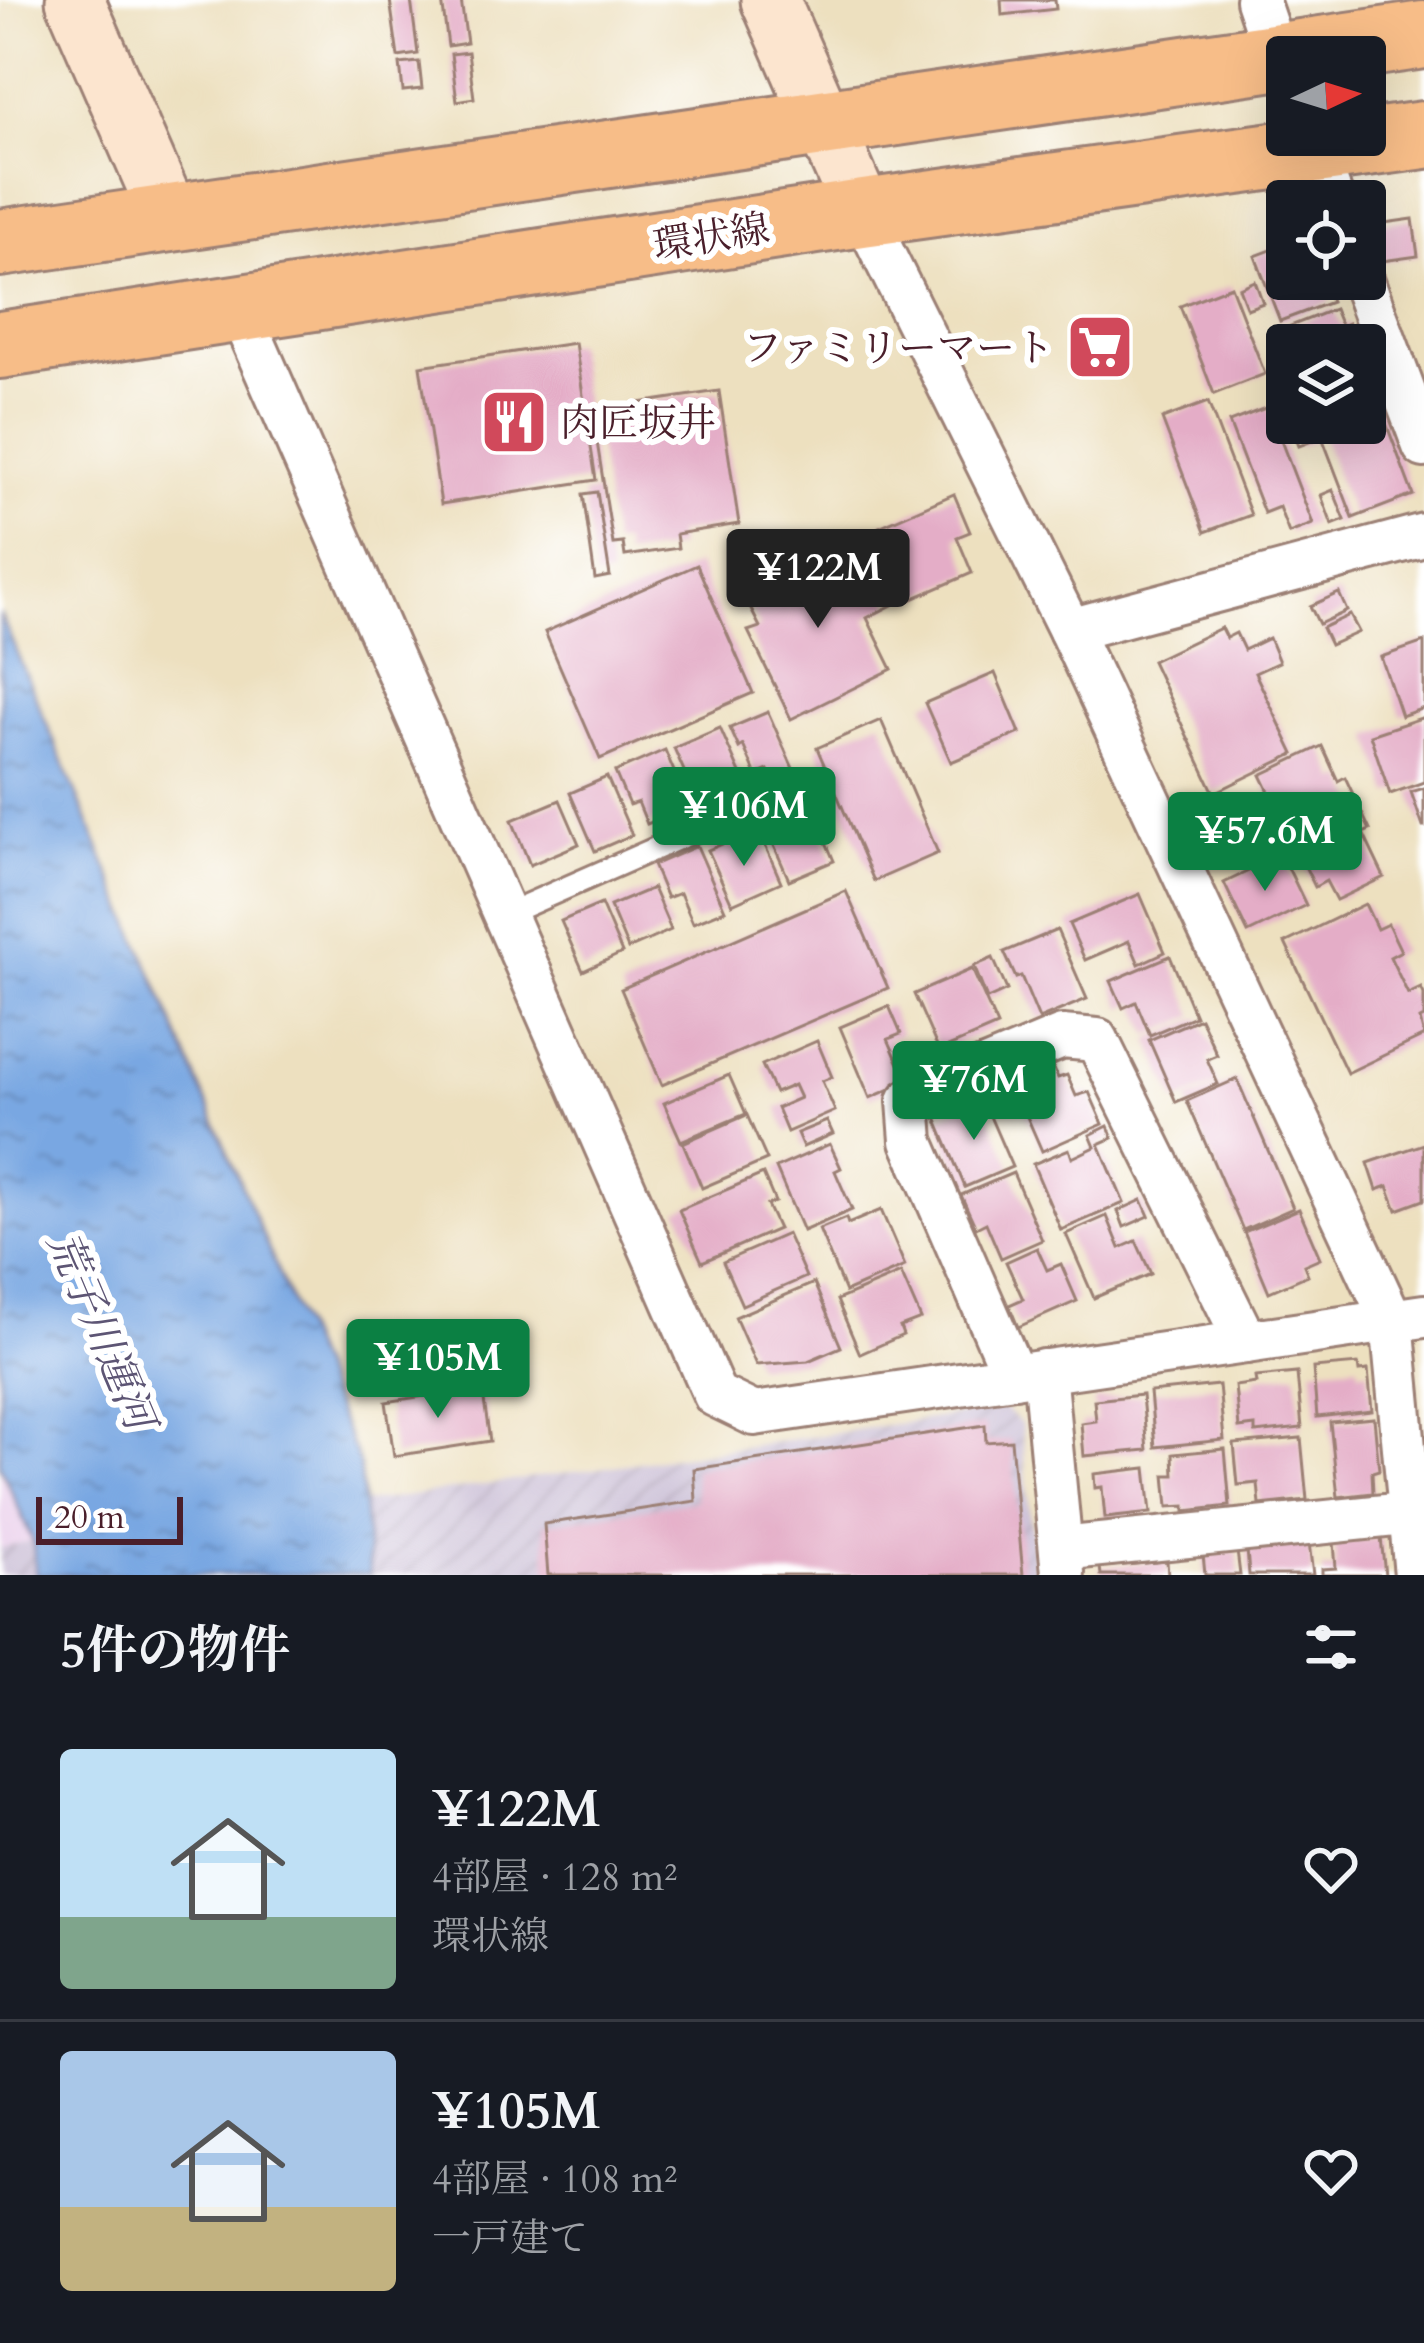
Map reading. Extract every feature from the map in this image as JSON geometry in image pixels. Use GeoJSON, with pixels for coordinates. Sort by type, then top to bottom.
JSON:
{"type":"FeatureCollection","features":[{"type":"Feature","properties":{"kind":"main road"},"geometry":{"type":"LineString","coordinates":[[0,243],[824,121],[1267,28],[1424,35]]}},
{"type":"Feature","properties":{"kind":"main road","name":"環状線"},"geometry":{"type":"LineString","coordinates":[[0,345],[863,213],[1324,176],[1424,135]]}},
{"type":"Feature","properties":{"kind":"street"},"geometry":{"type":"LineString","coordinates":[[75,0],[170,218]]}},
{"type":"Feature","properties":{"kind":"street"},"geometry":{"type":"LineString","coordinates":[[770,0],[863,213],[1408,1319],[1416,1575]]}},
{"type":"Feature","properties":{"kind":"street"},"geometry":{"type":"LineString","coordinates":[[1370,300],[1424,446]]}},
{"type":"Feature","properties":{"kind":"street"},"geometry":{"type":"LineString","coordinates":[[238,309],[715,1395],[754,1414],[1408,1319]]}},
{"type":"Feature","properties":{"kind":"street"},"geometry":{"type":"LineString","coordinates":[[1070,630],[1424,535]]}},
{"type":"Feature","properties":{"kind":"street"},"geometry":{"type":"LineString","coordinates":[[1246,1342],[1097,1040],[1062,1037],[909,1101],[912,1142],[1029,1373],[1062,1562],[1417,1513]]}},
{"type":"Feature","properties":{"kind":"lane"},"geometry":{"type":"LineString","coordinates":[[504,914],[752,806]]}},
{"type":"Feature","properties":{"kind":"shaded area"},"geometry":{"type":"Polygon","coordinates":[[[1004,1408],[1021,1424],[1036,1575],[370,1575],[363,1503],[1004,1408]]]}},
{"type":"Feature","properties":{"kind":"shaded area"},"geometry":{"type":"Polygon","coordinates":[[[0,1470],[33,1542],[0,1548],[0,1470]]]}},
{"type":"Feature","properties":{"kind":"shaded area"},"geometry":{"type":"Polygon","coordinates":[[[33,1542],[36,1575],[0,1575],[0,1548],[33,1542]]]}},
{"type":"Feature","properties":{"kind":"water","name":"荒子川運河"},"geometry":{"type":"Polygon","coordinates":[[[0,613],[359,1463],[370,1575],[36,1575],[33,1542],[0,1465],[0,613]]]}},
{"type":"Feature","properties":{"kind":"building"},"geometry":{"type":"Polygon","coordinates":[[[390,0],[411,0],[418,54],[398,57],[390,0]]]}},
{"type":"Feature","properties":{"kind":"building"},"geometry":{"type":"Polygon","coordinates":[[[442,0],[461,0],[467,43],[448,46],[442,0]]]}},
{"type":"Feature","properties":{"kind":"building"},"geometry":{"type":"Polygon","coordinates":[[[1001,0],[1055,0],[1056,9],[1002,15],[1001,0]]]}},
{"type":"Feature","properties":{"kind":"building"},"geometry":{"type":"Polygon","coordinates":[[[468,52],[474,98],[457,101],[451,54],[468,52]]]}},
{"type":"Feature","properties":{"kind":"building"},"geometry":{"type":"Polygon","coordinates":[[[419,62],[422,89],[403,91],[400,64],[419,62]]]}},
{"type":"Feature","properties":{"kind":"building"},"geometry":{"type":"Polygon","coordinates":[[[1413,219],[1418,256],[1386,260],[1386,223],[1413,219]]]}},
{"type":"Feature","properties":{"kind":"building"},"geometry":{"type":"Polygon","coordinates":[[[1266,252],[1266,285],[1255,256],[1266,252]]]}},
{"type":"Feature","properties":{"kind":"building"},"geometry":{"type":"Polygon","coordinates":[[[1255,281],[1263,303],[1247,309],[1239,288],[1255,281]]]}},
{"type":"Feature","properties":{"kind":"building"},"geometry":{"type":"Polygon","coordinates":[[[1231,286],[1265,374],[1214,394],[1180,306],[1231,286]]]}},
{"type":"Feature","properties":{"kind":"building"},"geometry":{"type":"Polygon","coordinates":[[[1272,300],[1330,300],[1331,302],[1280,321],[1272,300]]]}},
{"type":"Feature","properties":{"kind":"building"},"geometry":{"type":"Polygon","coordinates":[[[1334,309],[1340,324],[1295,324],[1334,309]]]}},
{"type":"Feature","properties":{"kind":"building"},"geometry":{"type":"Polygon","coordinates":[[[575,343],[596,480],[441,504],[420,366],[575,343]]]}},
{"type":"Feature","properties":{"kind":"building"},"geometry":{"type":"Polygon","coordinates":[[[719,391],[739,524],[676,534],[678,548],[625,556],[623,543],[613,544],[592,410],[719,391]]]}},
{"type":"Feature","properties":{"kind":"building"},"geometry":{"type":"Polygon","coordinates":[[[1208,402],[1251,515],[1205,532],[1162,419],[1208,402]]]}},
{"type":"Feature","properties":{"kind":"building"},"geometry":{"type":"Polygon","coordinates":[[[1266,408],[1266,444],[1282,444],[1313,524],[1289,533],[1279,507],[1264,513],[1229,422],[1266,408]]]}},
{"type":"Feature","properties":{"kind":"building"},"geometry":{"type":"Polygon","coordinates":[[[1386,423],[1413,495],[1353,518],[1325,444],[1386,444],[1386,423]]]}},
{"type":"Feature","properties":{"kind":"building"},"geometry":{"type":"Polygon","coordinates":[[[1333,490],[1345,520],[1332,525],[1321,495],[1333,490]]]}},
{"type":"Feature","properties":{"kind":"building"},"geometry":{"type":"Polygon","coordinates":[[[597,492],[610,576],[595,579],[583,494],[597,492]]]}},
{"type":"Feature","properties":{"kind":"building"},"geometry":{"type":"Polygon","coordinates":[[[954,494],[970,532],[957,537],[972,573],[910,600],[879,527],[954,494]]]}},
{"type":"Feature","properties":{"kind":"building"},"geometry":{"type":"Polygon","coordinates":[[[826,551],[837,574],[871,563],[892,605],[867,618],[892,669],[791,719],[748,631],[760,627],[742,592],[826,551]]]}},
{"type":"Feature","properties":{"kind":"building"},"geometry":{"type":"Polygon","coordinates":[[[697,565],[753,693],[600,759],[545,632],[697,565]]]}},
{"type":"Feature","properties":{"kind":"building"},"geometry":{"type":"Polygon","coordinates":[[[1339,593],[1347,611],[1319,624],[1310,606],[1339,593]]]}},
{"type":"Feature","properties":{"kind":"building"},"geometry":{"type":"Polygon","coordinates":[[[1350,615],[1359,632],[1330,645],[1322,628],[1350,615]]]}},
{"type":"Feature","properties":{"kind":"building"},"geometry":{"type":"Polygon","coordinates":[[[1221,628],[1226,638],[1236,633],[1244,650],[1269,638],[1279,662],[1255,673],[1294,754],[1214,793],[1152,661],[1221,628]]]}},
{"type":"Feature","properties":{"kind":"building"},"geometry":{"type":"Polygon","coordinates":[[[1424,642],[1424,708],[1401,716],[1381,657],[1424,642]]]}},
{"type":"Feature","properties":{"kind":"building"},"geometry":{"type":"Polygon","coordinates":[[[995,673],[1020,733],[951,762],[925,703],[995,673]]]}},
{"type":"Feature","properties":{"kind":"building"},"geometry":{"type":"Polygon","coordinates":[[[768,712],[799,782],[778,791],[768,770],[756,775],[730,728],[768,712]]]}},
{"type":"Feature","properties":{"kind":"building"},"geometry":{"type":"Polygon","coordinates":[[[1424,717],[1424,782],[1390,794],[1370,735],[1424,717]]]}},
{"type":"Feature","properties":{"kind":"building"},"geometry":{"type":"Polygon","coordinates":[[[881,720],[938,853],[874,881],[817,748],[881,720]]]}},
{"type":"Feature","properties":{"kind":"building"},"geometry":{"type":"Polygon","coordinates":[[[720,728],[743,780],[709,795],[711,800],[699,805],[674,748],[720,728]]]}},
{"type":"Feature","properties":{"kind":"building"},"geometry":{"type":"Polygon","coordinates":[[[1322,746],[1338,781],[1345,777],[1370,830],[1363,833],[1384,877],[1336,900],[1326,881],[1315,887],[1261,775],[1322,746]]]}},
{"type":"Feature","properties":{"kind":"building"},"geometry":{"type":"Polygon","coordinates":[[[665,750],[689,807],[647,824],[638,802],[629,805],[615,772],[665,750]]]}},
{"type":"Feature","properties":{"kind":"building"},"geometry":{"type":"Polygon","coordinates":[[[607,777],[632,835],[595,851],[570,793],[607,777]]]}},
{"type":"Feature","properties":{"kind":"building"},"geometry":{"type":"Polygon","coordinates":[[[1424,788],[1424,827],[1423,827],[1411,792],[1424,788]]]}},
{"type":"Feature","properties":{"kind":"building"},"geometry":{"type":"Polygon","coordinates":[[[804,790],[834,861],[789,880],[769,834],[790,824],[780,800],[804,790]]]}},
{"type":"Feature","properties":{"kind":"building"},"geometry":{"type":"Polygon","coordinates":[[[560,800],[579,844],[530,865],[512,820],[560,800]]]}},
{"type":"Feature","properties":{"kind":"building"},"geometry":{"type":"Polygon","coordinates":[[[741,836],[748,851],[764,843],[781,882],[732,904],[708,850],[741,836]]]}},
{"type":"Feature","properties":{"kind":"building"},"geometry":{"type":"Polygon","coordinates":[[[697,846],[725,910],[693,923],[680,893],[667,898],[653,865],[697,846]]]}},
{"type":"Feature","properties":{"kind":"building"},"geometry":{"type":"Polygon","coordinates":[[[1282,855],[1306,905],[1248,933],[1224,883],[1282,855]]]}},
{"type":"Feature","properties":{"kind":"building"},"geometry":{"type":"Polygon","coordinates":[[[653,888],[671,930],[628,949],[610,906],[653,888]]]}},
{"type":"Feature","properties":{"kind":"building"},"geometry":{"type":"Polygon","coordinates":[[[846,891],[888,988],[662,1085],[621,989],[846,891]]]}},
{"type":"Feature","properties":{"kind":"building"},"geometry":{"type":"Polygon","coordinates":[[[1140,894],[1165,952],[1139,964],[1129,941],[1085,960],[1069,924],[1140,894]]]}},
{"type":"Feature","properties":{"kind":"building"},"geometry":{"type":"Polygon","coordinates":[[[601,904],[622,953],[583,971],[561,921],[601,904]]]}},
{"type":"Feature","properties":{"kind":"building"},"geometry":{"type":"Polygon","coordinates":[[[1365,904],[1377,929],[1388,924],[1401,951],[1390,957],[1408,994],[1421,988],[1424,994],[1424,1018],[1420,1020],[1424,1036],[1347,1073],[1285,943],[1365,904]]]}},
{"type":"Feature","properties":{"kind":"building"},"geometry":{"type":"Polygon","coordinates":[[[1057,930],[1087,999],[1039,1019],[1021,976],[1016,978],[1004,952],[1057,930]]]}},
{"type":"Feature","properties":{"kind":"building"},"geometry":{"type":"Polygon","coordinates":[[[1170,956],[1195,1016],[1150,1035],[1136,1002],[1123,1008],[1111,981],[1170,956]]]}},
{"type":"Feature","properties":{"kind":"building"},"geometry":{"type":"Polygon","coordinates":[[[993,958],[1007,990],[987,999],[974,966],[993,958]]]}},
{"type":"Feature","properties":{"kind":"building"},"geometry":{"type":"Polygon","coordinates":[[[972,969],[997,1026],[939,1051],[914,994],[972,969]]]}},
{"type":"Feature","properties":{"kind":"building"},"geometry":{"type":"Polygon","coordinates":[[[889,1006],[901,1034],[888,1039],[907,1082],[870,1098],[840,1027],[889,1006]]]}},
{"type":"Feature","properties":{"kind":"building"},"geometry":{"type":"Polygon","coordinates":[[[1200,1018],[1217,1055],[1207,1059],[1218,1084],[1176,1102],[1149,1040],[1200,1018]]]}},
{"type":"Feature","properties":{"kind":"building"},"geometry":{"type":"Polygon","coordinates":[[[817,1041],[832,1077],[822,1081],[835,1111],[787,1132],[777,1108],[800,1098],[794,1085],[775,1093],[762,1065],[817,1041]]]}},
{"type":"Feature","properties":{"kind":"building"},"geometry":{"type":"Polygon","coordinates":[[[1052,1065],[1058,1078],[1067,1075],[1076,1096],[1089,1092],[1103,1124],[1042,1151],[1018,1096],[1027,1092],[1021,1079],[1052,1065]]]}},
{"type":"Feature","properties":{"kind":"building"},"geometry":{"type":"Polygon","coordinates":[[[729,1075],[746,1114],[681,1141],[664,1103],[729,1075]]]}},
{"type":"Feature","properties":{"kind":"building"},"geometry":{"type":"Polygon","coordinates":[[[1237,1079],[1293,1208],[1243,1230],[1187,1101],[1237,1079]]]}},
{"type":"Feature","properties":{"kind":"building"},"geometry":{"type":"Polygon","coordinates":[[[982,1098],[1012,1167],[965,1187],[936,1118],[982,1098]]]}},
{"type":"Feature","properties":{"kind":"building"},"geometry":{"type":"Polygon","coordinates":[[[747,1115],[767,1160],[702,1188],[683,1143],[747,1115]]]}},
{"type":"Feature","properties":{"kind":"building"},"geometry":{"type":"Polygon","coordinates":[[[827,1121],[833,1134],[803,1147],[797,1133],[827,1121]]]}},
{"type":"Feature","properties":{"kind":"building"},"geometry":{"type":"Polygon","coordinates":[[[1108,1126],[1113,1138],[1099,1144],[1124,1203],[1061,1230],[1033,1164],[1069,1149],[1072,1158],[1095,1147],[1090,1135],[1108,1126]]]}},
{"type":"Feature","properties":{"kind":"building"},"geometry":{"type":"Polygon","coordinates":[[[830,1144],[841,1168],[835,1171],[852,1210],[803,1231],[776,1168],[830,1144]]]}},
{"type":"Feature","properties":{"kind":"building"},"geometry":{"type":"Polygon","coordinates":[[[1424,1144],[1424,1200],[1397,1210],[1388,1186],[1377,1190],[1368,1163],[1424,1144]]]}},
{"type":"Feature","properties":{"kind":"building"},"geometry":{"type":"Polygon","coordinates":[[[1013,1173],[1042,1240],[1001,1258],[986,1223],[976,1228],[961,1195],[1013,1173]]]}},
{"type":"Feature","properties":{"kind":"building"},"geometry":{"type":"Polygon","coordinates":[[[763,1174],[775,1202],[767,1205],[778,1229],[702,1262],[679,1210],[763,1174]]]}},
{"type":"Feature","properties":{"kind":"building"},"geometry":{"type":"Polygon","coordinates":[[[1142,1200],[1149,1216],[1124,1227],[1118,1211],[1142,1200]]]}},
{"type":"Feature","properties":{"kind":"building"},"geometry":{"type":"Polygon","coordinates":[[[1299,1209],[1320,1258],[1304,1265],[1308,1275],[1269,1292],[1244,1232],[1299,1209]]]}},
{"type":"Feature","properties":{"kind":"building"},"geometry":{"type":"Polygon","coordinates":[[[881,1210],[905,1266],[845,1292],[819,1229],[846,1218],[848,1224],[881,1210]]]}},
{"type":"Feature","properties":{"kind":"building"},"geometry":{"type":"Polygon","coordinates":[[[1107,1216],[1120,1248],[1136,1241],[1151,1274],[1094,1298],[1066,1234],[1107,1216]]]}},
{"type":"Feature","properties":{"kind":"building"},"geometry":{"type":"Polygon","coordinates":[[[787,1234],[806,1277],[742,1305],[723,1262],[787,1234]]]}},
{"type":"Feature","properties":{"kind":"building"},"geometry":{"type":"Polygon","coordinates":[[[1037,1248],[1047,1270],[1061,1264],[1077,1301],[1018,1327],[1009,1305],[1023,1299],[1006,1262],[1037,1248]]]}},
{"type":"Feature","properties":{"kind":"building"},"geometry":{"type":"Polygon","coordinates":[[[901,1273],[921,1319],[900,1327],[903,1335],[860,1354],[837,1300],[901,1273]]]}},
{"type":"Feature","properties":{"kind":"building"},"geometry":{"type":"Polygon","coordinates":[[[814,1283],[841,1347],[808,1361],[756,1365],[735,1317],[814,1283]]]}},
{"type":"Feature","properties":{"kind":"building"},"geometry":{"type":"Polygon","coordinates":[[[1358,1364],[1359,1371],[1368,1370],[1372,1411],[1317,1417],[1313,1368],[1358,1364]]]}},
{"type":"Feature","properties":{"kind":"building"},"geometry":{"type":"Polygon","coordinates":[[[1297,1373],[1302,1428],[1255,1433],[1255,1426],[1239,1428],[1235,1386],[1256,1383],[1255,1377],[1297,1373]]]}},
{"type":"Feature","properties":{"kind":"building"},"geometry":{"type":"Polygon","coordinates":[[[1219,1385],[1224,1440],[1155,1447],[1150,1392],[1219,1385]]]}},
{"type":"Feature","properties":{"kind":"building"},"geometry":{"type":"Polygon","coordinates":[[[482,1387],[490,1441],[394,1456],[386,1402],[482,1387]]]}},
{"type":"Feature","properties":{"kind":"building"},"geometry":{"type":"Polygon","coordinates":[[[1142,1395],[1147,1450],[1084,1456],[1081,1423],[1096,1421],[1094,1400],[1142,1395]]]}},
{"type":"Feature","properties":{"kind":"building"},"geometry":{"type":"Polygon","coordinates":[[[1374,1418],[1379,1470],[1372,1472],[1373,1493],[1338,1497],[1330,1422],[1374,1418]]]}},
{"type":"Feature","properties":{"kind":"building"},"geometry":{"type":"Polygon","coordinates":[[[985,1425],[986,1442],[1011,1440],[1023,1575],[548,1575],[544,1524],[696,1501],[694,1469],[985,1425]]]}},
{"type":"Feature","properties":{"kind":"building"},"geometry":{"type":"Polygon","coordinates":[[[1301,1438],[1307,1500],[1260,1505],[1258,1483],[1238,1485],[1234,1444],[1301,1438]]]}},
{"type":"Feature","properties":{"kind":"building"},"geometry":{"type":"Polygon","coordinates":[[[1225,1449],[1230,1506],[1185,1511],[1185,1506],[1168,1507],[1165,1475],[1174,1475],[1173,1454],[1225,1449]]]}},
{"type":"Feature","properties":{"kind":"building"},"geometry":{"type":"Polygon","coordinates":[[[1146,1468],[1151,1513],[1105,1518],[1102,1487],[1095,1488],[1094,1474],[1146,1468]]]}},
{"type":"Feature","properties":{"kind":"building"},"geometry":{"type":"Polygon","coordinates":[[[1381,1538],[1385,1575],[1322,1575],[1322,1569],[1336,1568],[1334,1542],[1381,1538]]]}},
{"type":"Feature","properties":{"kind":"building"},"geometry":{"type":"Polygon","coordinates":[[[1309,1543],[1313,1575],[1249,1575],[1247,1549],[1309,1543]]]}},
{"type":"Feature","properties":{"kind":"building"},"geometry":{"type":"Polygon","coordinates":[[[1237,1551],[1240,1575],[1205,1575],[1203,1554],[1237,1551]]]}},
{"type":"Feature","properties":{"kind":"building"},"geometry":{"type":"Polygon","coordinates":[[[1167,1561],[1168,1575],[1101,1575],[1100,1567],[1167,1561]]]}},
{"type":"Feature","properties":{"kind":"place","name":"ファミリーマート"},"geometry":{"type":"Point","coordinates":[1100,347]}},
{"type":"Feature","properties":{"kind":"place","name":"肉匠坂井"},"geometry":{"type":"Point","coordinates":[514,422]}}]}
